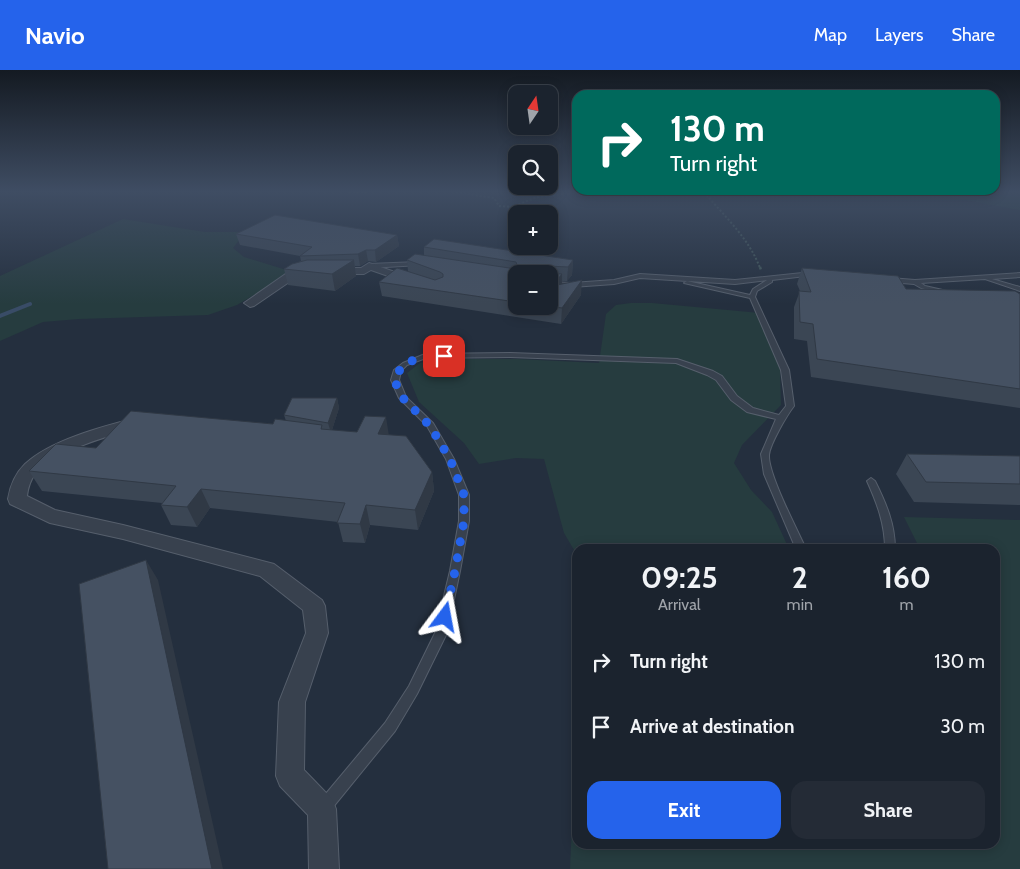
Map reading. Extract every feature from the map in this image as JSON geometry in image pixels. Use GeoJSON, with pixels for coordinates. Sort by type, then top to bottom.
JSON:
{"type":"FeatureCollection","features":[{"type":"Feature","properties":{"kind":"street"},"geometry":{"type":"LineString","coordinates":[[250,303],[291,275],[310,271],[364,271],[369,266],[420,284]]}},
{"type":"Feature","properties":{"kind":"street"},"geometry":{"type":"LineString","coordinates":[[157,419],[140,421],[73,444],[43,458],[22,479],[17,499],[50,516],[123,532],[267,570],[314,606],[317,633],[292,702],[290,776],[322,809],[324,869]]}},
{"type":"Feature","properties":{"kind":"lane"},"geometry":{"type":"LineString","coordinates":[[369,266],[424,264]]}},
{"type":"Feature","properties":{"kind":"lane"},"geometry":{"type":"LineString","coordinates":[[558,284],[614,282],[640,276],[662,276],[723,282],[773,279],[802,274],[822,274]]}},
{"type":"Feature","properties":{"kind":"lane"},"geometry":{"type":"LineString","coordinates":[[884,279],[914,282],[1020,275]]}},
{"type":"Feature","properties":{"kind":"lane"},"geometry":{"type":"LineString","coordinates":[[662,276],[681,282],[752,297]]}},
{"type":"Feature","properties":{"kind":"lane"},"geometry":{"type":"LineString","coordinates":[[983,277],[1020,289]]}},
{"type":"Feature","properties":{"kind":"lane"},"geometry":{"type":"LineString","coordinates":[[773,279],[755,290],[752,297],[785,370],[790,406],[781,418],[765,454],[768,474],[799,544]]}},
{"type":"Feature","properties":{"kind":"lane"},"geometry":{"type":"LineString","coordinates":[[914,282],[923,287],[952,294]]}},
{"type":"Feature","properties":{"kind":"lane"},"geometry":{"type":"LineString","coordinates":[[322,809],[390,727],[413,690],[441,632],[464,521],[464,495],[450,459],[430,426],[403,398],[394,380],[398,370],[406,364],[425,356],[510,355],[677,361],[719,378],[734,398],[750,410],[781,418]]}},
{"type":"Feature","properties":{"kind":"lane"},"geometry":{"type":"LineString","coordinates":[[870,481],[887,518],[890,544]]}},
{"type":"Feature","properties":{"kind":"path"},"geometry":{"type":"LineString","coordinates":[[736,229],[755,254],[761,270],[773,279]]}},
{"type":"Feature","properties":{"kind":"green space"},"geometry":{"type":"Polygon","coordinates":[[[101,229],[188,229],[205,232],[245,232],[233,248],[244,257],[293,272],[237,305],[208,315],[43,322],[0,341],[0,276],[101,229]]]}},
{"type":"Feature","properties":{"kind":"green space"},"geometry":{"type":"Polygon","coordinates":[[[652,303],[760,313],[780,369],[781,405],[742,445],[734,463],[751,490],[772,512],[787,544],[572,544],[572,547],[564,533],[544,459],[516,458],[479,464],[464,443],[419,402],[407,373],[420,363],[440,359],[518,359],[599,363],[606,314],[616,305],[652,303]]]}},
{"type":"Feature","properties":{"kind":"green space"},"geometry":{"type":"Polygon","coordinates":[[[904,517],[1020,520],[1020,869],[570,869],[572,824],[572,849],[1000,849],[1000,544],[918,544],[904,517]]]}},
{"type":"Feature","properties":{"kind":"building"},"geometry":{"type":"Polygon","coordinates":[[[246,229],[362,229],[397,235],[375,250],[366,250],[358,254],[300,256],[312,247],[236,234],[246,229]]]}},
{"type":"Feature","properties":{"kind":"building"},"geometry":{"type":"Polygon","coordinates":[[[434,239],[508,250],[508,255],[540,255],[573,260],[568,267],[558,265],[517,265],[516,262],[424,247],[434,239]]]}},
{"type":"Feature","properties":{"kind":"building"},"geometry":{"type":"Polygon","coordinates":[[[415,254],[508,268],[508,301],[379,282],[397,268],[435,280],[443,277],[443,274],[440,272],[407,260],[415,254]]]}},
{"type":"Feature","properties":{"kind":"building"},"geometry":{"type":"Polygon","coordinates":[[[307,260],[354,260],[332,274],[284,269],[292,264],[307,260]]]}},
{"type":"Feature","properties":{"kind":"building"},"geometry":{"type":"Polygon","coordinates":[[[802,268],[898,276],[906,289],[1015,291],[1020,294],[1020,389],[817,359],[813,324],[800,322],[799,291],[811,292],[802,268]]]}},
{"type":"Feature","properties":{"kind":"building"},"geometry":{"type":"Polygon","coordinates":[[[582,280],[562,308],[558,307],[558,285],[582,280]]]}},
{"type":"Feature","properties":{"kind":"building"},"geometry":{"type":"Polygon","coordinates":[[[292,398],[337,398],[328,423],[284,415],[292,398]]]}},
{"type":"Feature","properties":{"kind":"building"},"geometry":{"type":"Polygon","coordinates":[[[131,411],[273,424],[275,419],[322,425],[321,429],[357,432],[365,416],[386,417],[378,434],[406,436],[432,472],[415,510],[366,505],[360,524],[337,523],[345,503],[201,489],[187,507],[161,505],[176,486],[29,471],[56,444],[96,448],[131,411]]]}},
{"type":"Feature","properties":{"kind":"building"},"geometry":{"type":"Polygon","coordinates":[[[907,454],[1020,456],[1020,484],[926,482],[907,454]]]}},
{"type":"Feature","properties":{"kind":"building"},"geometry":{"type":"Polygon","coordinates":[[[146,560],[212,869],[108,869],[79,584],[146,560]]]}},
{"type":"Feature","properties":{"kind":"waterway"},"geometry":{"type":"LineString","coordinates":[[0,316],[30,304]]}},
{"type":"Feature","properties":{"kind":"route"},"geometry":{"type":"LineString","coordinates":[[444,356],[425,356],[415,359],[398,370],[394,380],[403,398],[430,426],[450,459],[464,495],[464,521],[445,617]]}}]}
